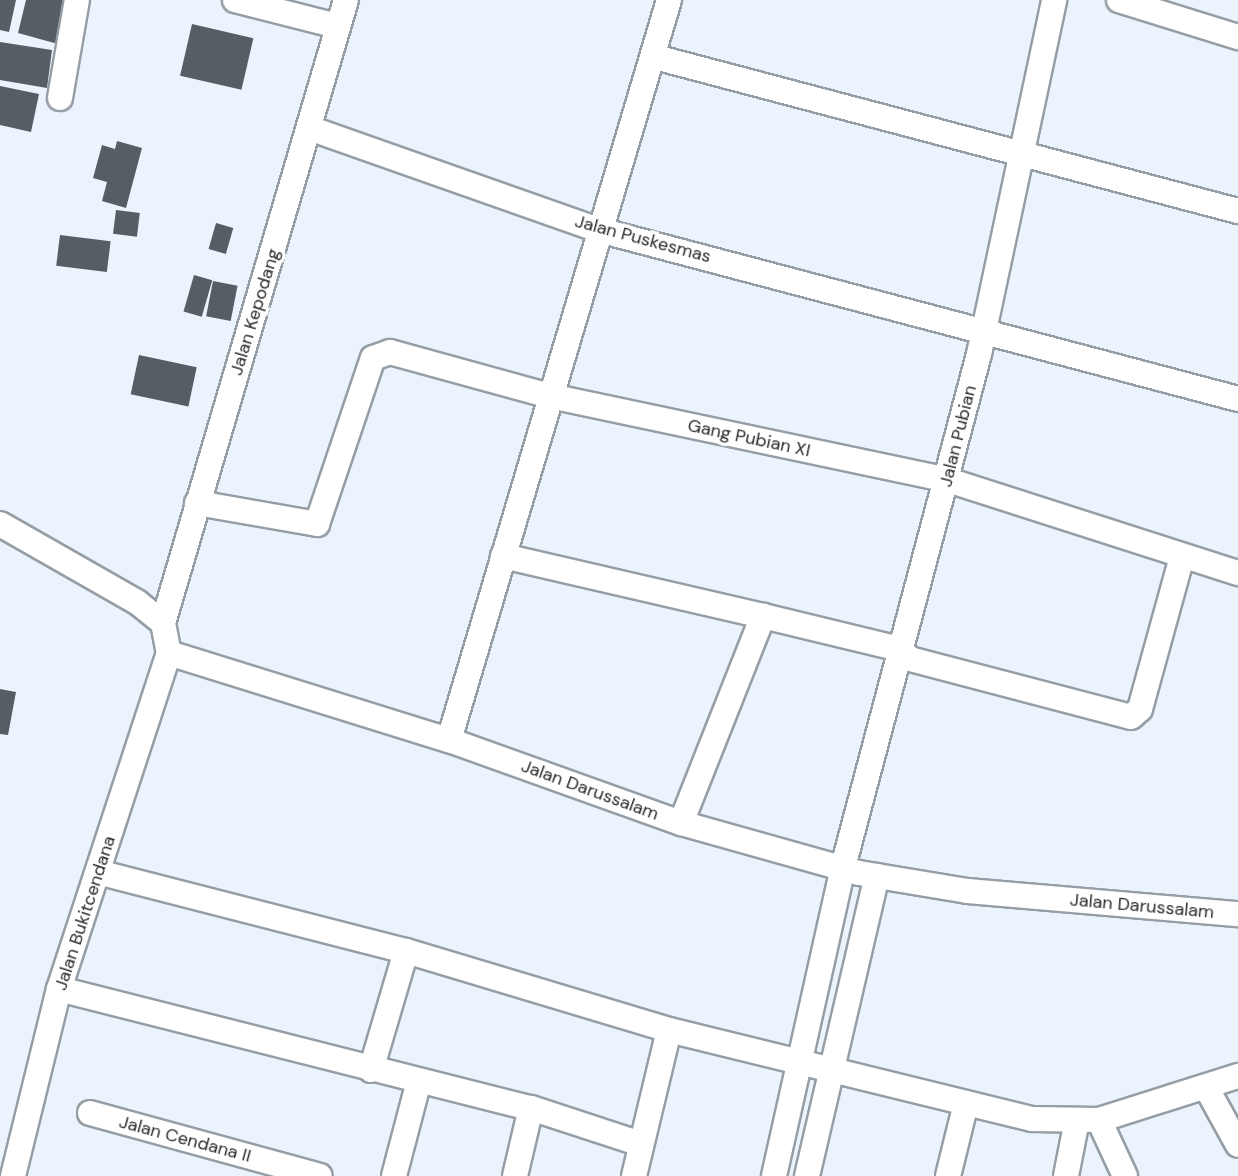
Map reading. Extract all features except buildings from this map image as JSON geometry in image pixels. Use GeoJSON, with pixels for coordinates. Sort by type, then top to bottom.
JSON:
{"type":"FeatureCollection","features":[{"type":"Feature","properties":{"kind":"street"},"geometry":{"type":"LineString","coordinates":[[60,98],[77,0]]}},
{"type":"Feature","properties":{"kind":"street"},"geometry":{"type":"LineString","coordinates":[[235,0],[337,26]]}},
{"type":"Feature","properties":{"kind":"street","name":"Jalan Kepodang"},"geometry":{"type":"LineString","coordinates":[[163,623],[346,0]]}},
{"type":"Feature","properties":{"kind":"street"},"geometry":{"type":"LineString","coordinates":[[449,740],[599,230],[655,57],[669,0]]}},
{"type":"Feature","properties":{"kind":"street","name":"Jalan Pubian"},"geometry":{"type":"LineString","coordinates":[[774,1176],[844,867],[984,330],[1054,0]]}},
{"type":"Feature","properties":{"kind":"street"},"geometry":{"type":"LineString","coordinates":[[1119,0],[1238,37]]}},
{"type":"Feature","properties":{"kind":"street"},"geometry":{"type":"LineString","coordinates":[[655,57],[1238,211]]}},
{"type":"Feature","properties":{"kind":"street","name":"Jalan Puskesmas"},"geometry":{"type":"LineString","coordinates":[[309,128],[599,230],[1238,399]]}},
{"type":"Feature","properties":{"kind":"street","name":"Gang Pubian XI"},"geometry":{"type":"LineString","coordinates":[[197,503],[317,524],[373,358],[387,352],[550,396],[947,480],[1238,573]]}},
{"type":"Feature","properties":{"kind":"street"},"geometry":{"type":"LineString","coordinates":[[0,524],[136,602],[163,623],[169,653]]}},
{"type":"Feature","properties":{"kind":"street"},"geometry":{"type":"LineString","coordinates":[[503,556],[899,649],[910,659],[1136,715],[1182,557]]}},
{"type":"Feature","properties":{"kind":"street"},"geometry":{"type":"LineString","coordinates":[[681,823],[763,616]]}},
{"type":"Feature","properties":{"kind":"street","name":"Jalan Darussalam"},"geometry":{"type":"LineString","coordinates":[[169,653],[449,740],[681,823],[877,876],[968,891],[1238,914]]}},
{"type":"Feature","properties":{"kind":"street","name":"Jalan Bukitcendana"},"geometry":{"type":"LineString","coordinates":[[10,1162],[60,989],[169,653]]}},
{"type":"Feature","properties":{"kind":"street"},"geometry":{"type":"LineString","coordinates":[[98,872],[406,951],[669,1030],[1032,1119],[1088,1120],[1238,1076]]}},
{"type":"Feature","properties":{"kind":"street"},"geometry":{"type":"LineString","coordinates":[[807,1176],[877,876]]}},
{"type":"Feature","properties":{"kind":"street"},"geometry":{"type":"LineString","coordinates":[[370,1070],[406,951]]}},
{"type":"Feature","properties":{"kind":"street"},"geometry":{"type":"LineString","coordinates":[[60,989],[370,1070],[531,1108],[641,1144]]}},
{"type":"Feature","properties":{"kind":"street"},"geometry":{"type":"LineString","coordinates":[[634,1176],[669,1030]]}},
{"type":"Feature","properties":{"kind":"street"},"geometry":{"type":"LineString","coordinates":[[394,1176],[419,1081]]}},
{"type":"Feature","properties":{"kind":"street"},"geometry":{"type":"LineString","coordinates":[[1206,1087],[1238,1145]]}},
{"type":"Feature","properties":{"kind":"street"},"geometry":{"type":"LineString","coordinates":[[948,1176],[966,1103]]}},
{"type":"Feature","properties":{"kind":"street"},"geometry":{"type":"LineString","coordinates":[[515,1176],[531,1108]]}},
{"type":"Feature","properties":{"kind":"street","name":"Jalan Cendana II"},"geometry":{"type":"LineString","coordinates":[[90,1113],[320,1176]]}},
{"type":"Feature","properties":{"kind":"street"},"geometry":{"type":"LineString","coordinates":[[1066,1176],[1088,1120]]}},
{"type":"Feature","properties":{"kind":"street"},"geometry":{"type":"LineString","coordinates":[[1088,1120],[1125,1176]]}}]}
